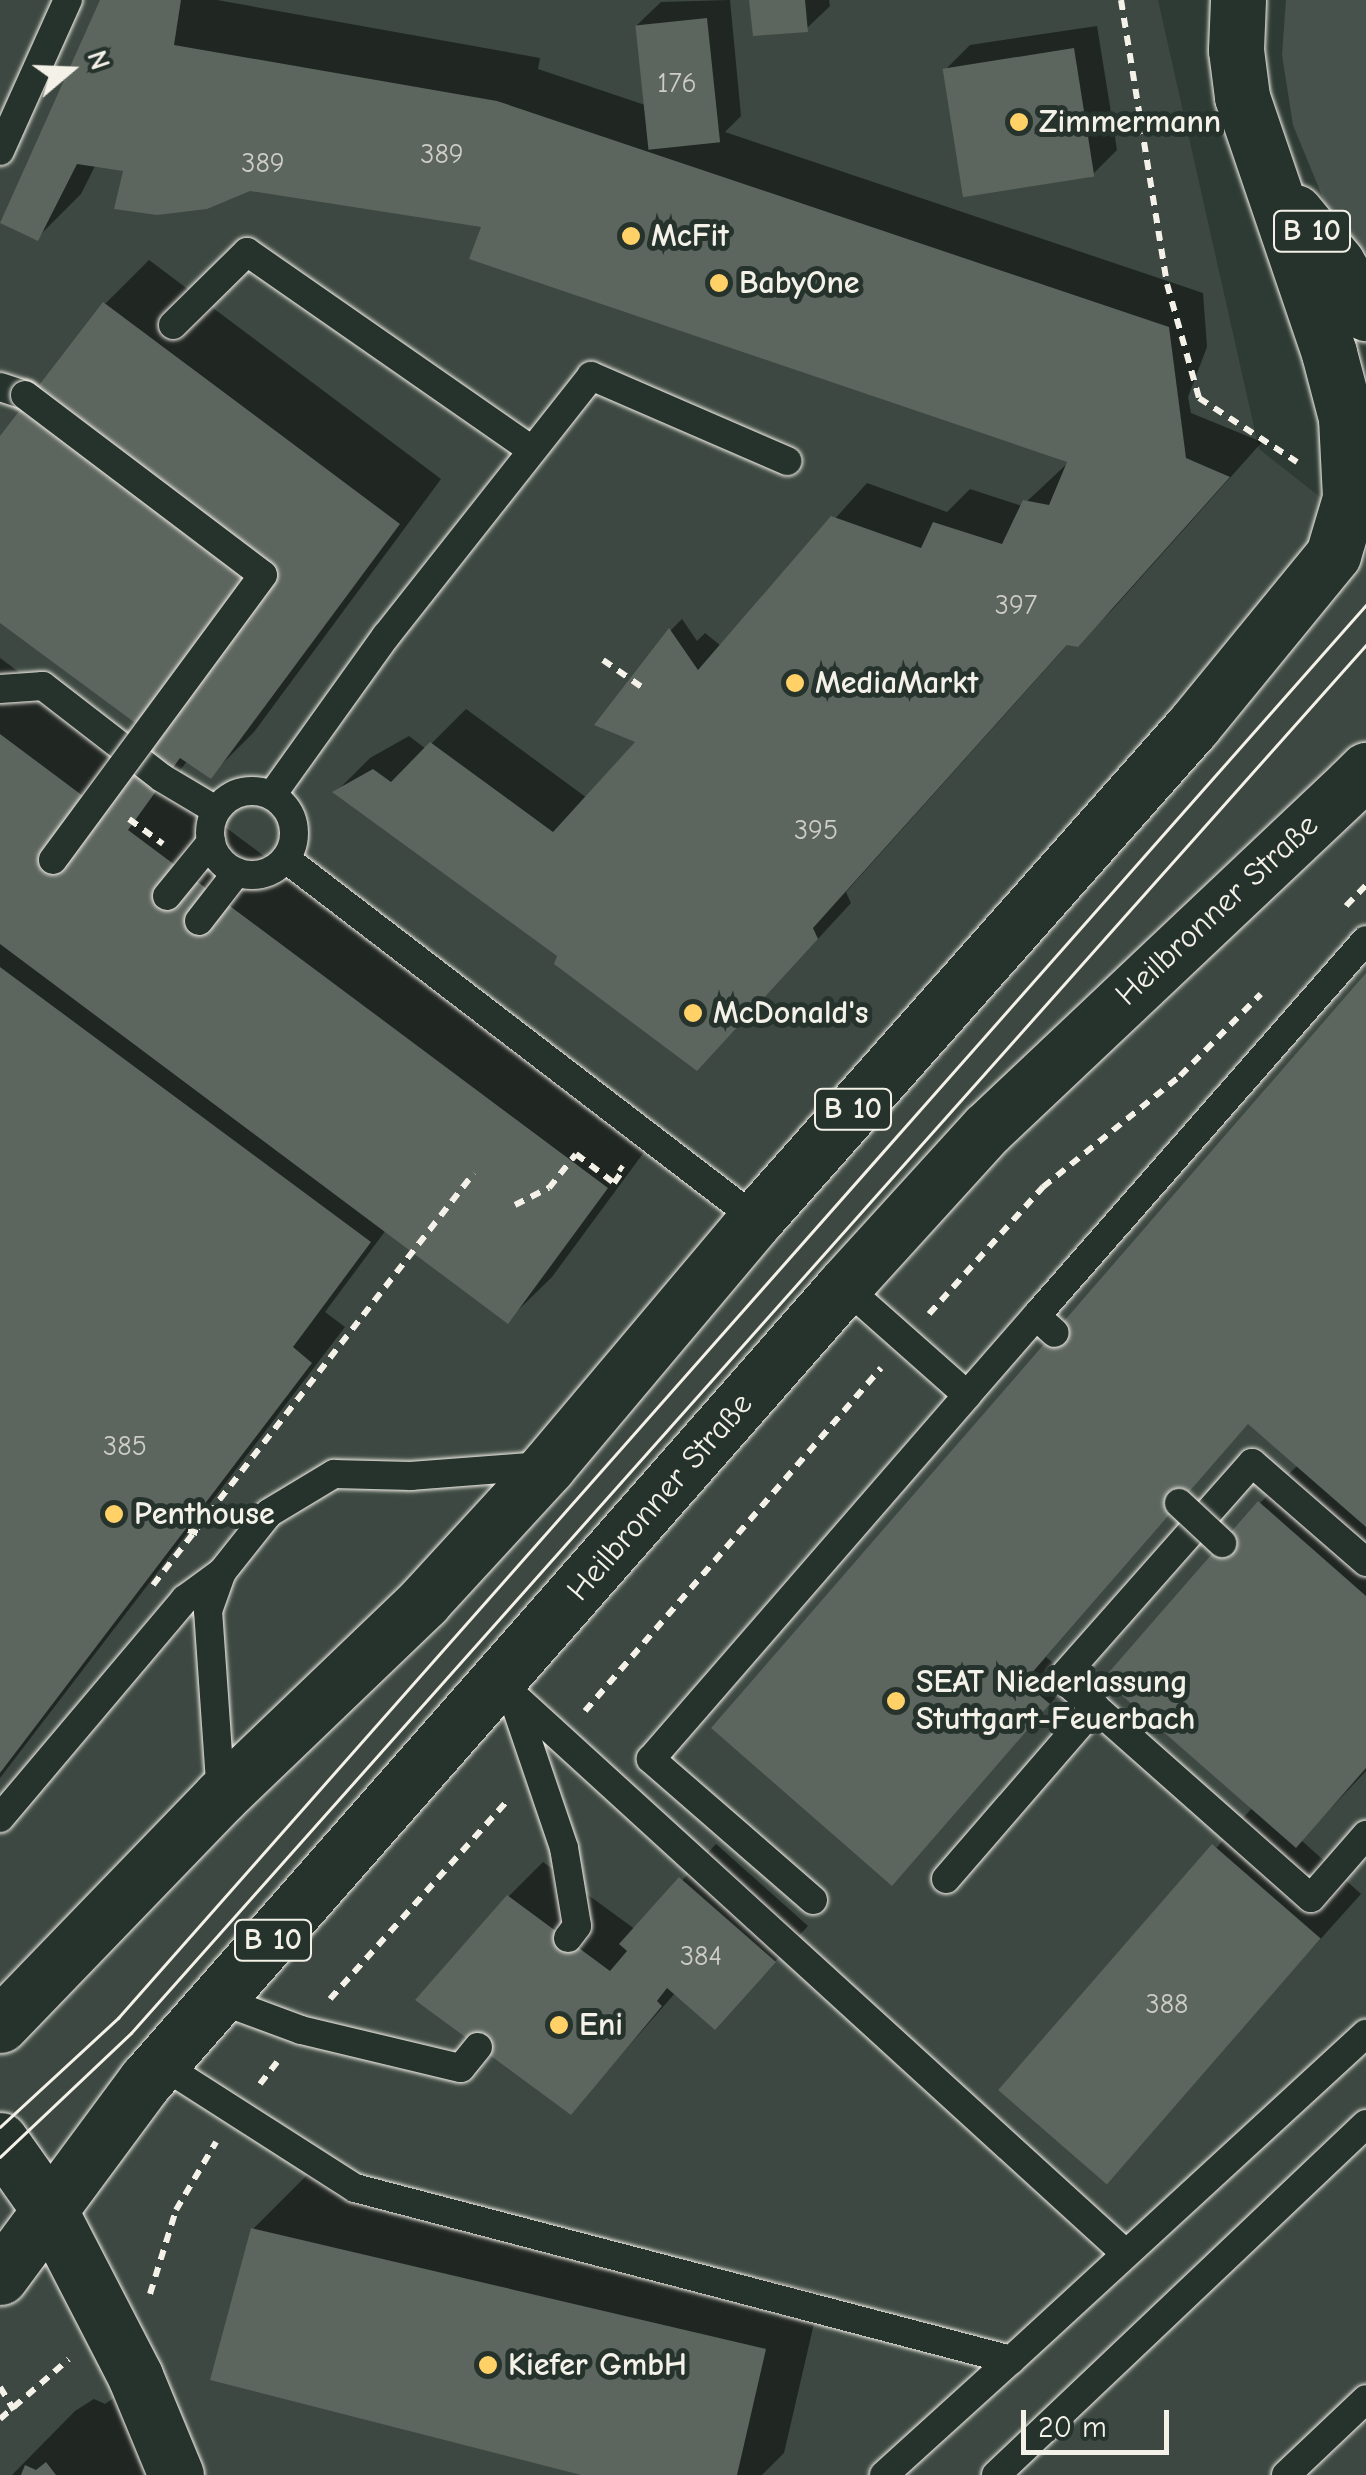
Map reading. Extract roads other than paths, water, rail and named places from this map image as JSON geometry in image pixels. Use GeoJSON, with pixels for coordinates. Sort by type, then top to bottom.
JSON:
{"type":"FeatureCollection","features":[{"type":"Feature","properties":{"kind":"main road","name":"B 10"},"geometry":{"type":"LineString","coordinates":[[0,2025],[222,1796],[424,1601],[548,1466],[756,1219],[1194,726],[1349,535],[1346,418],[1329,353],[1242,98],[1236,50],[1238,0]]}},
{"type":"Feature","properties":{"kind":"main road","name":"B 10"},"geometry":{"type":"LineString","coordinates":[[1257,150],[1278,189],[1336,263],[1366,313]]}},
{"type":"Feature","properties":{"kind":"main road","name":"Heilbronner Straße"},"geometry":{"type":"LineString","coordinates":[[0,2277],[94,2146],[161,2064],[508,1684],[844,1286],[987,1129],[1361,771]]}},
{"type":"Feature","properties":{"kind":"main road"},"geometry":{"type":"LineString","coordinates":[[0,2140],[50,2211],[109,2323],[176,2475]]}},
{"type":"Feature","properties":{"kind":"lane"},"geometry":{"type":"LineString","coordinates":[[0,151],[68,0]]}},
{"type":"Feature","properties":{"kind":"lane"},"geometry":{"type":"LineString","coordinates":[[173,326],[247,252],[530,449]]}},
{"type":"Feature","properties":{"kind":"lane"},"geometry":{"type":"LineString","coordinates":[[272,795],[368,661],[530,449],[591,376],[786,461]]}},
{"type":"Feature","properties":{"kind":"lane"},"geometry":{"type":"LineString","coordinates":[[0,387],[25,395],[263,575],[53,860]]}},
{"type":"Feature","properties":{"kind":"lane"},"geometry":{"type":"LineString","coordinates":[[0,689],[44,686],[162,778],[216,810]]}},
{"type":"Feature","properties":{"kind":"lane"},"geometry":{"type":"LineString","coordinates":[[167,896],[211,842],[216,810],[241,791],[272,795],[290,813],[294,836],[286,859],[264,874],[237,872],[225,866],[211,842]]}},
{"type":"Feature","properties":{"kind":"lane"},"geometry":{"type":"LineString","coordinates":[[286,859],[756,1219]]}},
{"type":"Feature","properties":{"kind":"lane"},"geometry":{"type":"LineString","coordinates":[[199,922],[237,872]]}},
{"type":"Feature","properties":{"kind":"lane"},"geometry":{"type":"LineString","coordinates":[[813,1900],[651,1759],[967,1396],[1045,1325],[1366,940]]}},
{"type":"Feature","properties":{"kind":"lane"},"geometry":{"type":"LineString","coordinates":[[844,1286],[967,1396]]}},
{"type":"Feature","properties":{"kind":"lane"},"geometry":{"type":"LineString","coordinates":[[1366,1562],[1252,1463],[1189,1512],[1062,1678],[1311,1898],[1366,1835]]}},
{"type":"Feature","properties":{"kind":"lane"},"geometry":{"type":"LineString","coordinates":[[0,1818],[185,1599],[222,1572],[269,1513],[334,1474],[411,1476],[548,1466]]}},
{"type":"Feature","properties":{"kind":"lane"},"geometry":{"type":"LineString","coordinates":[[1189,1512],[1222,1543]]}},
{"type":"Feature","properties":{"kind":"lane"},"geometry":{"type":"LineString","coordinates":[[222,1572],[208,1611],[222,1796]]}},
{"type":"Feature","properties":{"kind":"lane"},"geometry":{"type":"LineString","coordinates":[[508,1684],[561,1739],[1126,2254]]}},
{"type":"Feature","properties":{"kind":"lane"},"geometry":{"type":"LineString","coordinates":[[508,1684],[564,1848],[578,1926],[568,1938]]}},
{"type":"Feature","properties":{"kind":"lane"},"geometry":{"type":"LineString","coordinates":[[946,1879],[1095,1707]]}},
{"type":"Feature","properties":{"kind":"lane"},"geometry":{"type":"LineString","coordinates":[[220,2000],[301,2030],[461,2068],[478,2047]]}},
{"type":"Feature","properties":{"kind":"lane"},"geometry":{"type":"LineString","coordinates":[[884,2475],[1366,2034]]}},
{"type":"Feature","properties":{"kind":"lane"},"geometry":{"type":"LineString","coordinates":[[161,2064],[356,2188],[1011,2360]]}},
{"type":"Feature","properties":{"kind":"lane"},"geometry":{"type":"LineString","coordinates":[[996,2475],[1366,2124]]}},
{"type":"Feature","properties":{"kind":"lane"},"geometry":{"type":"LineString","coordinates":[[1286,2475],[1366,2399]]}},
{"type":"Feature","properties":{"kind":"tram line"},"geometry":{"type":"LineString","coordinates":[[0,2127],[118,2018],[1366,605]]}},
{"type":"Feature","properties":{"kind":"tram line"},"geometry":{"type":"LineString","coordinates":[[0,2157],[131,2033],[1366,645]]}},
{"type":"Feature","properties":{"kind":"place","name":"Zimmermann"},"geometry":{"type":"Point","coordinates":[1019,122]}},
{"type":"Feature","properties":{"kind":"place","name":"McFit"},"geometry":{"type":"Point","coordinates":[631,236]}},
{"type":"Feature","properties":{"kind":"place","name":"BabyOne"},"geometry":{"type":"Point","coordinates":[719,283]}},
{"type":"Feature","properties":{"kind":"place","name":"MediaMarkt"},"geometry":{"type":"Point","coordinates":[795,683]}},
{"type":"Feature","properties":{"kind":"place","name":"McDonald's"},"geometry":{"type":"Point","coordinates":[693,1013]}},
{"type":"Feature","properties":{"kind":"place","name":"Penthouse"},"geometry":{"type":"Point","coordinates":[114,1514]}},
{"type":"Feature","properties":{"kind":"place","name":"SEAT Niederlassung Stuttgart-Feuerbach"},"geometry":{"type":"Point","coordinates":[896,1701]}},
{"type":"Feature","properties":{"kind":"place","name":"Eni"},"geometry":{"type":"Point","coordinates":[559,2025]}},
{"type":"Feature","properties":{"kind":"place","name":"Kiefer GmbH"},"geometry":{"type":"Point","coordinates":[488,2365]}}]}
